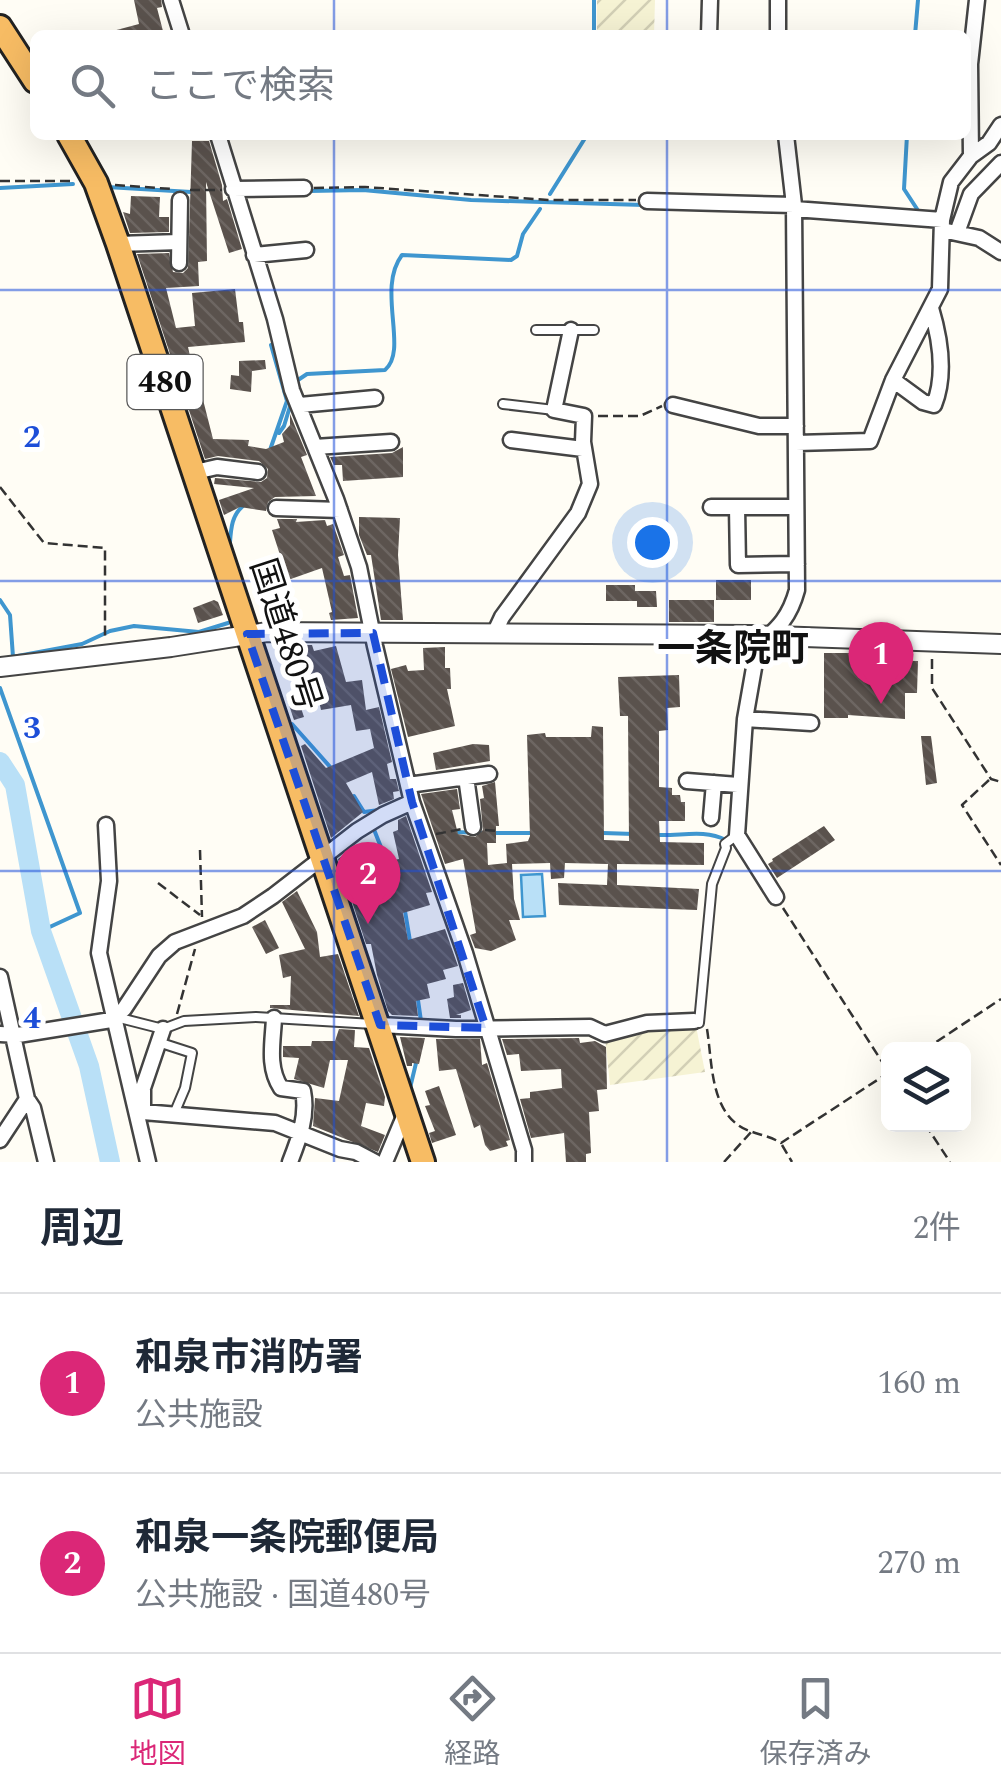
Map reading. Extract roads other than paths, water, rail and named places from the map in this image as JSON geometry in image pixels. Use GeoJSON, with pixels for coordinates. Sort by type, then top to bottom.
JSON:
{"type":"FeatureCollection","features":[{"type":"Feature","properties":{"kind":"highway"},"geometry":{"type":"LineString","coordinates":[[0,28],[30,73]]}},
{"type":"Feature","properties":{"kind":"highway","name":"国道480号"},"geometry":{"type":"LineString","coordinates":[[73,140],[96,183],[118,244],[423,1162]]}},
{"type":"Feature","properties":{"kind":"street"},"geometry":{"type":"LineString","coordinates":[[171,0],[180,30]]}},
{"type":"Feature","properties":{"kind":"street"},"geometry":{"type":"LineString","coordinates":[[709,30],[710,0]]}},
{"type":"Feature","properties":{"kind":"street"},"geometry":{"type":"LineString","coordinates":[[778,0],[778,30]]}},
{"type":"Feature","properties":{"kind":"street"},"geometry":{"type":"LineString","coordinates":[[971,46],[977,0]]}},
{"type":"Feature","properties":{"kind":"street"},"geometry":{"type":"LineString","coordinates":[[796,444],[870,441],[893,380],[940,289],[942,225],[951,182],[1001,126]]}},
{"type":"Feature","properties":{"kind":"street"},"geometry":{"type":"LineString","coordinates":[[219,140],[275,319],[292,390],[359,567],[412,802],[465,952],[524,1150],[524,1162]]}},
{"type":"Feature","properties":{"kind":"street"},"geometry":{"type":"LineString","coordinates":[[776,897],[736,835],[745,719],[758,645],[782,625],[797,590],[794,207],[787,140]]}},
{"type":"Feature","properties":{"kind":"street"},"geometry":{"type":"LineString","coordinates":[[970,140],[971,156]]}},
{"type":"Feature","properties":{"kind":"street"},"geometry":{"type":"LineString","coordinates":[[959,226],[1001,162]]}},
{"type":"Feature","properties":{"kind":"street"},"geometry":{"type":"LineString","coordinates":[[233,188],[304,188]]}},
{"type":"Feature","properties":{"kind":"street"},"geometry":{"type":"LineString","coordinates":[[180,263],[182,193]]}},
{"type":"Feature","properties":{"kind":"street"},"geometry":{"type":"LineString","coordinates":[[647,201],[794,207],[942,225],[978,238],[1001,252]]}},
{"type":"Feature","properties":{"kind":"street"},"geometry":{"type":"LineString","coordinates":[[118,244],[180,242]]}},
{"type":"Feature","properties":{"kind":"street"},"geometry":{"type":"LineString","coordinates":[[254,255],[297,255]]}},
{"type":"Feature","properties":{"kind":"street"},"geometry":{"type":"LineString","coordinates":[[893,380],[934,405],[938,395],[940,339],[930,308]]}},
{"type":"Feature","properties":{"kind":"street"},"geometry":{"type":"LineString","coordinates":[[494,634],[578,513],[590,484],[584,416],[554,410],[565,388],[573,354],[571,330]]}},
{"type":"Feature","properties":{"kind":"street"},"geometry":{"type":"LineString","coordinates":[[300,405],[335,407],[375,398]]}},
{"type":"Feature","properties":{"kind":"street"},"geometry":{"type":"LineString","coordinates":[[673,405],[760,426],[796,426]]}},
{"type":"Feature","properties":{"kind":"street"},"geometry":{"type":"LineString","coordinates":[[511,440],[536,448],[584,449]]}},
{"type":"Feature","properties":{"kind":"street"},"geometry":{"type":"LineString","coordinates":[[315,447],[392,442]]}},
{"type":"Feature","properties":{"kind":"street"},"geometry":{"type":"LineString","coordinates":[[195,472],[217,466],[258,472]]}},
{"type":"Feature","properties":{"kind":"street"},"geometry":{"type":"LineString","coordinates":[[711,507],[796,507]]}},
{"type":"Feature","properties":{"kind":"street"},"geometry":{"type":"LineString","coordinates":[[736,507],[738,565],[797,564]]}},
{"type":"Feature","properties":{"kind":"street"},"geometry":{"type":"LineString","coordinates":[[276,508],[340,510]]}},
{"type":"Feature","properties":{"kind":"street"},"geometry":{"type":"LineString","coordinates":[[0,667],[247,634],[769,636],[1001,644]]}},
{"type":"Feature","properties":{"kind":"street"},"geometry":{"type":"LineString","coordinates":[[793,722],[794,703]]}},
{"type":"Feature","properties":{"kind":"street"},"geometry":{"type":"LineString","coordinates":[[745,719],[811,723]]}},
{"type":"Feature","properties":{"kind":"street"},"geometry":{"type":"LineString","coordinates":[[408,785],[489,774]]}},
{"type":"Feature","properties":{"kind":"street"},"geometry":{"type":"LineString","coordinates":[[466,777],[473,827]]}},
{"type":"Feature","properties":{"kind":"street"},"geometry":{"type":"LineString","coordinates":[[687,780],[707,779],[738,786]]}},
{"type":"Feature","properties":{"kind":"street"},"geometry":{"type":"LineString","coordinates":[[707,779],[710,818]]}},
{"type":"Feature","properties":{"kind":"street"},"geometry":{"type":"LineString","coordinates":[[10,1035],[113,1019],[159,956],[174,942],[243,916],[383,815],[412,802]]}},
{"type":"Feature","properties":{"kind":"street"},"geometry":{"type":"LineString","coordinates":[[106,824],[110,880],[98,953],[113,1019],[144,1112],[275,1123],[376,1162]]}},
{"type":"Feature","properties":{"kind":"street"},"geometry":{"type":"LineString","coordinates":[[0,977],[10,1035],[46,1162]]}},
{"type":"Feature","properties":{"kind":"street"},"geometry":{"type":"LineString","coordinates":[[274,1018],[272,1071],[281,1088],[303,1091],[306,1103],[301,1133],[290,1162]]}},
{"type":"Feature","properties":{"kind":"street"},"geometry":{"type":"LineString","coordinates":[[380,1024],[590,1028],[605,1034],[647,1023],[696,1022]]}},
{"type":"Feature","properties":{"kind":"street"},"geometry":{"type":"LineString","coordinates":[[148,1162],[138,1088],[165,1032]]}},
{"type":"Feature","properties":{"kind":"street"},"geometry":{"type":"LineString","coordinates":[[0,1140],[27,1100]]}},
{"type":"Feature","properties":{"kind":"street"},"geometry":{"type":"LineString","coordinates":[[385,1162],[407,1109]]}},
{"type":"Feature","properties":{"kind":"lane"},"geometry":{"type":"LineString","coordinates":[[536,330],[594,330]]}},
{"type":"Feature","properties":{"kind":"lane"},"geometry":{"type":"LineString","coordinates":[[503,404],[554,410]]}},
{"type":"Feature","properties":{"kind":"lane"},"geometry":{"type":"LineString","coordinates":[[696,1022],[712,884],[726,848],[724,844],[736,835]]}},
{"type":"Feature","properties":{"kind":"lane"},"geometry":{"type":"LineString","coordinates":[[165,1032],[184,1021],[274,1018],[380,1024]]}},
{"type":"Feature","properties":{"kind":"lane"},"geometry":{"type":"LineString","coordinates":[[113,1019],[165,1032],[192,1053],[185,1088],[174,1114]]}},
{"type":"Feature","properties":{"kind":"water"},"geometry":{"type":"Polygon","coordinates":[[[542,874],[545,916],[523,917],[521,875],[542,874]]]}},
{"type":"Feature","properties":{"kind":"waterway"},"geometry":{"type":"LineString","coordinates":[[594,0],[594,30]]}},
{"type":"Feature","properties":{"kind":"waterway"},"geometry":{"type":"LineString","coordinates":[[915,30],[918,0]]}},
{"type":"Feature","properties":{"kind":"waterway"},"geometry":{"type":"LineString","coordinates":[[550,194],[584,140]]}},
{"type":"Feature","properties":{"kind":"waterway"},"geometry":{"type":"LineString","coordinates":[[907,140],[904,189],[919,212]]}},
{"type":"Feature","properties":{"kind":"waterway"},"geometry":{"type":"LineString","coordinates":[[0,188],[73,184]]}},
{"type":"Feature","properties":{"kind":"waterway"},"geometry":{"type":"LineString","coordinates":[[107,187],[191,192]]}},
{"type":"Feature","properties":{"kind":"waterway"},"geometry":{"type":"LineString","coordinates":[[309,191],[363,190],[471,200],[644,205]]}},
{"type":"Feature","properties":{"kind":"waterway"},"geometry":{"type":"LineString","coordinates":[[295,382],[307,374],[385,370],[392,361],[394,348],[392,284],[402,255],[511,260],[517,256],[523,234],[540,209]]}},
{"type":"Feature","properties":{"kind":"waterway"},"geometry":{"type":"LineString","coordinates":[[270,450],[287,401],[271,345]]}},
{"type":"Feature","properties":{"kind":"waterway"},"geometry":{"type":"LineString","coordinates":[[279,433],[291,403]]}},
{"type":"Feature","properties":{"kind":"waterway"},"geometry":{"type":"LineString","coordinates":[[230,542],[234,518],[243,506]]}},
{"type":"Feature","properties":{"kind":"waterway"},"geometry":{"type":"LineString","coordinates":[[0,600],[10,615],[13,657]]}},
{"type":"Feature","properties":{"kind":"waterway"},"geometry":{"type":"LineString","coordinates":[[7,658],[82,644],[110,631],[134,626],[199,632],[228,623]]}},
{"type":"Feature","properties":{"kind":"waterway"},"geometry":{"type":"LineString","coordinates":[[0,688],[80,913],[41,931]]}},
{"type":"Feature","properties":{"kind":"waterway"},"geometry":{"type":"LineString","coordinates":[[292,724],[332,769]]}},
{"type":"Feature","properties":{"kind":"waterway"},"geometry":{"type":"LineString","coordinates":[[0,762],[15,785],[41,931],[89,1066],[110,1162]]}},
{"type":"Feature","properties":{"kind":"waterway"},"geometry":{"type":"LineString","coordinates":[[354,796],[364,812],[379,810]]}},
{"type":"Feature","properties":{"kind":"waterway"},"geometry":{"type":"LineString","coordinates":[[373,827],[388,865]]}},
{"type":"Feature","properties":{"kind":"waterway"},"geometry":{"type":"LineString","coordinates":[[454,832],[484,833]]}},
{"type":"Feature","properties":{"kind":"waterway"},"geometry":{"type":"LineString","coordinates":[[494,833],[534,833]]}},
{"type":"Feature","properties":{"kind":"waterway"},"geometry":{"type":"LineString","coordinates":[[603,833],[634,834]]}},
{"type":"Feature","properties":{"kind":"waterway"},"geometry":{"type":"LineString","coordinates":[[658,835],[701,834],[726,840]]}},
{"type":"Feature","properties":{"kind":"waterway"},"geometry":{"type":"LineString","coordinates":[[405,911],[410,941]]}},
{"type":"Feature","properties":{"kind":"waterway"},"geometry":{"type":"LineString","coordinates":[[418,1000],[421,1021]]}},
{"type":"Feature","properties":{"kind":"waterway"},"geometry":{"type":"LineString","coordinates":[[410,1088],[417,1059]]}},
{"type":"Feature","properties":{"kind":"place","name":"和泉市消防署"},"geometry":{"type":"Point","coordinates":[881,704]}},
{"type":"Feature","properties":{"kind":"place","name":"和泉一条院郵便局"},"geometry":{"type":"Point","coordinates":[368,924]}},
{"type":"Feature","properties":{"kind":"district","name":"一条院町"},"geometry":{"type":"Point","coordinates":[733,650]}}]}
